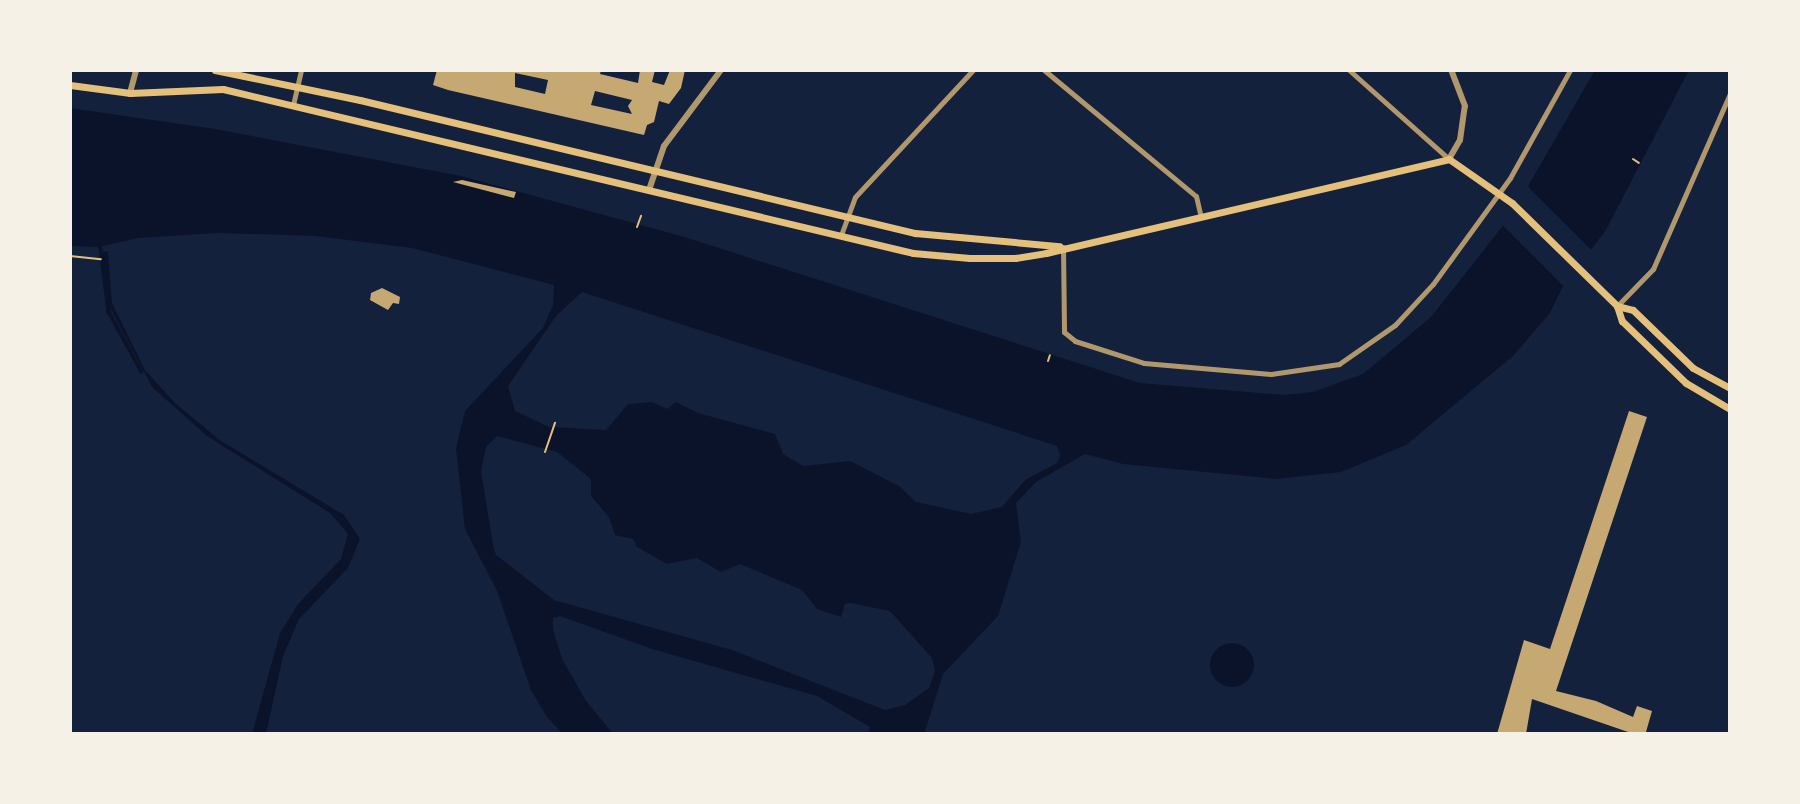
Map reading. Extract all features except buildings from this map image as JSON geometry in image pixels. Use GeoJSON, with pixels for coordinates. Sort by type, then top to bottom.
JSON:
{"type":"FeatureCollection","features":[{"type":"Feature","properties":{"kind":"main road"},"geometry":{"type":"LineString","coordinates":[[215,70],[298,85],[915,233],[1063,247]]}},
{"type":"Feature","properties":{"kind":"main road"},"geometry":{"type":"LineString","coordinates":[[70,85],[131,93],[223,89],[913,253],[970,258],[1015,258],[1449,159],[1500,192],[1617,306],[1622,321],[1686,383],[1730,409]]}},
{"type":"Feature","properties":{"kind":"main road"},"geometry":{"type":"LineString","coordinates":[[1617,306],[1633,310],[1693,368],[1730,388]]}},
{"type":"Feature","properties":{"kind":"street"},"geometry":{"type":"LineString","coordinates":[[131,93],[136,70]]}},
{"type":"Feature","properties":{"kind":"street"},"geometry":{"type":"LineString","coordinates":[[293,105],[301,70]]}},
{"type":"Feature","properties":{"kind":"street"},"geometry":{"type":"LineString","coordinates":[[649,190],[664,146],[721,70]]}},
{"type":"Feature","properties":{"kind":"street"},"geometry":{"type":"LineString","coordinates":[[841,235],[845,216],[855,197],[973,70]]}},
{"type":"Feature","properties":{"kind":"street"},"geometry":{"type":"LineString","coordinates":[[1044,70],[1196,196],[1200,214]]}},
{"type":"Feature","properties":{"kind":"street"},"geometry":{"type":"LineString","coordinates":[[1349,70],[1449,159],[1460,140],[1465,106],[1451,70]]}},
{"type":"Feature","properties":{"kind":"street"},"geometry":{"type":"LineString","coordinates":[[1063,247],[1064,332],[1075,341],[1144,363],[1296,373],[1339,364],[1395,325],[1433,284],[1500,192],[1570,70]]}},
{"type":"Feature","properties":{"kind":"street"},"geometry":{"type":"LineString","coordinates":[[1617,306],[1653,269],[1730,94]]}},
{"type":"Feature","properties":{"kind":"path"},"geometry":{"type":"LineString","coordinates":[[1633,159],[1639,163]]}},
{"type":"Feature","properties":{"kind":"path"},"geometry":{"type":"LineString","coordinates":[[637,227],[640,216]]}},
{"type":"Feature","properties":{"kind":"path"},"geometry":{"type":"LineString","coordinates":[[70,256],[101,260]]}},
{"type":"Feature","properties":{"kind":"path"},"geometry":{"type":"LineString","coordinates":[[1048,361],[1050,355]]}},
{"type":"Feature","properties":{"kind":"path"},"geometry":{"type":"LineString","coordinates":[[545,452],[555,423]]}},
{"type":"Feature","properties":{"kind":"water"},"geometry":{"type":"Polygon","coordinates":[[[1595,70],[1689,70],[1606,230],[1562,288],[1550,313],[1513,356],[1406,445],[1341,472],[1276,479],[1123,464],[1085,454],[1036,482],[1016,503],[1021,542],[998,616],[943,674],[924,734],[868,734],[870,727],[817,696],[652,649],[560,616],[553,618],[553,629],[562,659],[586,701],[613,734],[563,734],[547,717],[531,690],[497,591],[465,529],[456,448],[465,411],[543,328],[553,305],[554,285],[412,248],[315,236],[218,233],[138,238],[99,247],[70,246],[70,108],[215,129],[461,176],[688,238],[1140,383],[1284,395],[1313,392],[1363,374],[1431,317],[1531,190],[1528,186],[1595,70]],[[582,292],[556,316],[508,386],[515,411],[549,427],[606,430],[628,404],[652,402],[667,409],[676,402],[698,413],[775,434],[783,454],[803,466],[850,461],[899,486],[916,502],[971,514],[1002,507],[1025,480],[1057,463],[1060,456],[1057,446],[582,292]],[[497,436],[486,447],[481,471],[496,555],[554,600],[732,650],[885,710],[905,705],[929,688],[935,671],[932,658],[890,611],[851,603],[845,604],[841,617],[817,609],[802,590],[740,564],[721,572],[697,558],[667,564],[637,547],[633,539],[615,535],[609,517],[591,496],[591,479],[557,452],[497,436]]]}},
{"type":"Feature","properties":{"kind":"water"},"geometry":{"type":"Polygon","coordinates":[[[108,251],[112,303],[145,370],[175,403],[221,441],[344,515],[360,539],[348,568],[299,619],[283,656],[266,734],[252,734],[280,633],[298,604],[341,559],[348,534],[330,513],[207,436],[152,387],[109,306],[102,252],[108,251]]]}},
{"type":"Feature","properties":{"kind":"water"},"geometry":{"type":"Polygon","coordinates":[[[1232,643],[1241,644],[1248,649],[1253,656],[1253,674],[1248,681],[1241,686],[1232,687],[1223,686],[1216,681],[1211,674],[1210,665],[1211,656],[1216,649],[1223,644],[1232,643]]]}},
{"type":"Feature","properties":{"kind":"pier"},"geometry":{"type":"Polygon","coordinates":[[[1531,190],[1595,254],[1564,286],[1499,222],[1531,190]]]}},
{"type":"Feature","properties":{"kind":"waterway"},"geometry":{"type":"LineString","coordinates":[[100,242],[109,312],[142,372]]}}]}
